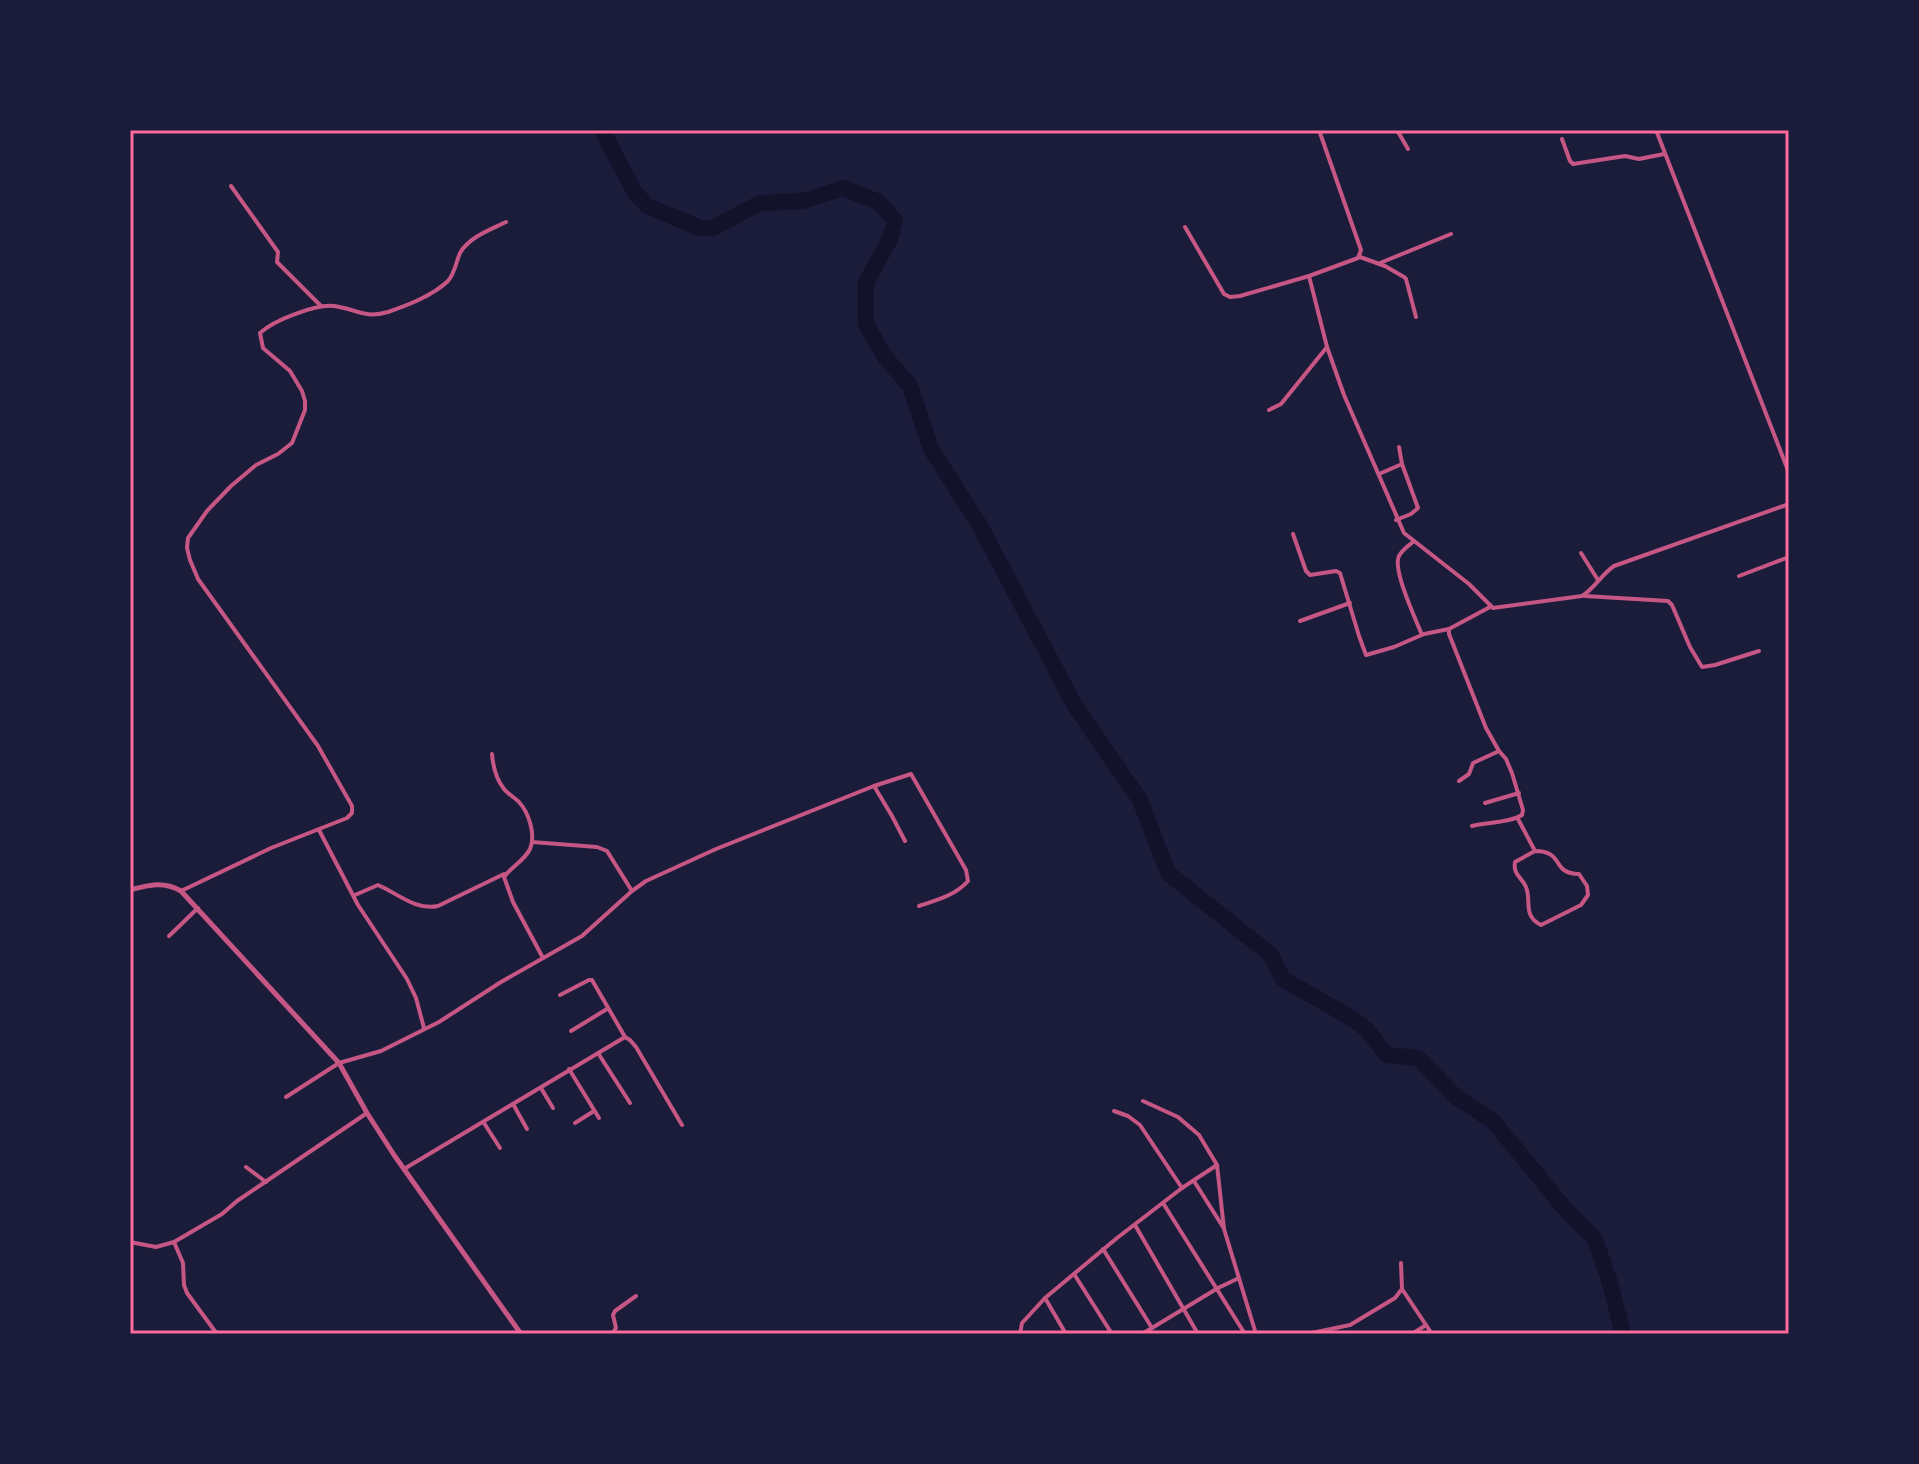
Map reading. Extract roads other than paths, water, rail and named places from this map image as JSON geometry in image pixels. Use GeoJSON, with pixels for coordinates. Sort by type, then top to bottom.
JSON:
{"type":"FeatureCollection","features":[{"type":"Feature","properties":{"kind":"street"},"geometry":{"type":"LineString","coordinates":[[1319,130],[1360,245],[1360,257]]}},
{"type":"Feature","properties":{"kind":"street"},"geometry":{"type":"LineString","coordinates":[[1397,130],[1408,149]]}},
{"type":"Feature","properties":{"kind":"street"},"geometry":{"type":"LineString","coordinates":[[1583,130],[1596,130]]}},
{"type":"Feature","properties":{"kind":"street"},"geometry":{"type":"LineString","coordinates":[[1656,130],[1789,473]]}},
{"type":"Feature","properties":{"kind":"street"},"geometry":{"type":"LineString","coordinates":[[1562,139],[1573,164],[1664,154]]}},
{"type":"Feature","properties":{"kind":"street"},"geometry":{"type":"LineString","coordinates":[[231,186],[278,252],[277,262],[321,306]]}},
{"type":"Feature","properties":{"kind":"street"},"geometry":{"type":"LineString","coordinates":[[181,891],[271,848],[347,818],[352,813],[352,806],[318,746],[198,579],[187,548],[188,538],[201,519],[231,486],[256,465],[292,443],[305,410],[302,391],[290,371],[263,348],[260,333],[279,321],[321,306],[337,306],[371,316],[401,308],[447,281],[461,250],[475,238],[506,222]]}},
{"type":"Feature","properties":{"kind":"street"},"geometry":{"type":"LineString","coordinates":[[1185,227],[1224,294],[1230,297],[1309,276],[1360,257],[1380,263],[1406,279],[1416,317]]}},
{"type":"Feature","properties":{"kind":"street"},"geometry":{"type":"LineString","coordinates":[[1380,263],[1451,234]]}},
{"type":"Feature","properties":{"kind":"street"},"geometry":{"type":"LineString","coordinates":[[1309,276],[1327,347],[1344,395],[1396,520],[1413,542],[1469,584],[1490,607],[1497,609],[1582,596],[1668,601],[1702,667],[1759,651]]}},
{"type":"Feature","properties":{"kind":"street"},"geometry":{"type":"LineString","coordinates":[[1269,410],[1281,404],[1327,347]]}},
{"type":"Feature","properties":{"kind":"street"},"geometry":{"type":"LineString","coordinates":[[1396,520],[1418,508],[1399,447]]}},
{"type":"Feature","properties":{"kind":"street"},"geometry":{"type":"LineString","coordinates":[[1379,474],[1402,464]]}},
{"type":"Feature","properties":{"kind":"street"},"geometry":{"type":"LineString","coordinates":[[1582,596],[1614,566],[1789,504]]}},
{"type":"Feature","properties":{"kind":"street"},"geometry":{"type":"LineString","coordinates":[[1293,534],[1306,571],[1313,576],[1336,571],[1340,573],[1366,655],[1449,629],[1490,607]]}},
{"type":"Feature","properties":{"kind":"street"},"geometry":{"type":"LineString","coordinates":[[1413,542],[1401,553],[1397,563],[1404,591],[1422,635]]}},
{"type":"Feature","properties":{"kind":"street"},"geometry":{"type":"LineString","coordinates":[[1581,553],[1598,580]]}},
{"type":"Feature","properties":{"kind":"street"},"geometry":{"type":"LineString","coordinates":[[1739,576],[1789,557]]}},
{"type":"Feature","properties":{"kind":"street"},"geometry":{"type":"LineString","coordinates":[[1300,621],[1350,603]]}},
{"type":"Feature","properties":{"kind":"street"},"geometry":{"type":"LineString","coordinates":[[1449,629],[1451,644],[1486,728],[1506,759],[1523,810],[1518,819],[1472,826]]}},
{"type":"Feature","properties":{"kind":"street"},"geometry":{"type":"LineString","coordinates":[[1459,781],[1469,774],[1473,763],[1499,751]]}},
{"type":"Feature","properties":{"kind":"street"},"geometry":{"type":"LineString","coordinates":[[355,895],[378,885],[415,904],[431,908],[506,873],[524,858],[532,842],[531,828],[524,809],[495,772],[492,754]]}},
{"type":"Feature","properties":{"kind":"street"},"geometry":{"type":"LineString","coordinates":[[286,1097],[339,1063],[381,1051],[439,1022],[468,1001],[582,936],[646,881],[716,849],[911,774],[966,870],[968,881],[948,896],[919,906]]}},
{"type":"Feature","properties":{"kind":"street"},"geometry":{"type":"LineString","coordinates":[[874,786],[905,841]]}},
{"type":"Feature","properties":{"kind":"street"},"geometry":{"type":"LineString","coordinates":[[1485,803],[1519,793]]}},
{"type":"Feature","properties":{"kind":"street"},"geometry":{"type":"LineString","coordinates":[[1518,819],[1535,851]]}},
{"type":"Feature","properties":{"kind":"street"},"geometry":{"type":"LineString","coordinates":[[319,829],[358,905],[407,979],[424,1028]]}},
{"type":"Feature","properties":{"kind":"street"},"geometry":{"type":"LineString","coordinates":[[532,842],[597,847],[607,851],[632,891]]}},
{"type":"Feature","properties":{"kind":"street"},"geometry":{"type":"LineString","coordinates":[[1535,851],[1546,851],[1556,857],[1560,869],[1569,874],[1579,874],[1587,886],[1588,895],[1581,905],[1541,925],[1530,913],[1528,894],[1514,868],[1515,862],[1535,851]]}},
{"type":"Feature","properties":{"kind":"street"},"geometry":{"type":"LineString","coordinates":[[506,873],[505,882],[513,902],[543,958]]}},
{"type":"Feature","properties":{"kind":"street"},"geometry":{"type":"LineString","coordinates":[[130,890],[160,884],[181,891],[339,1063],[404,1169],[521,1334]]}},
{"type":"Feature","properties":{"kind":"street"},"geometry":{"type":"LineString","coordinates":[[169,936],[198,908]]}},
{"type":"Feature","properties":{"kind":"street"},"geometry":{"type":"LineString","coordinates":[[560,995],[591,980],[625,1037],[636,1047],[682,1125]]}},
{"type":"Feature","properties":{"kind":"street"},"geometry":{"type":"LineString","coordinates":[[571,1031],[607,1009]]}},
{"type":"Feature","properties":{"kind":"street"},"geometry":{"type":"LineString","coordinates":[[404,1169],[625,1037]]}},
{"type":"Feature","properties":{"kind":"street"},"geometry":{"type":"LineString","coordinates":[[598,1053],[630,1103]]}},
{"type":"Feature","properties":{"kind":"street"},"geometry":{"type":"LineString","coordinates":[[569,1069],[599,1118]]}},
{"type":"Feature","properties":{"kind":"street"},"geometry":{"type":"LineString","coordinates":[[541,1088],[553,1108]]}},
{"type":"Feature","properties":{"kind":"street"},"geometry":{"type":"LineString","coordinates":[[1143,1101],[1178,1117],[1199,1135],[1217,1165],[1224,1229],[1256,1334]]}},
{"type":"Feature","properties":{"kind":"street"},"geometry":{"type":"LineString","coordinates":[[513,1104],[527,1129]]}},
{"type":"Feature","properties":{"kind":"street"},"geometry":{"type":"LineString","coordinates":[[575,1123],[594,1111]]}},
{"type":"Feature","properties":{"kind":"street"},"geometry":{"type":"LineString","coordinates":[[1114,1111],[1140,1125],[1182,1188]]}},
{"type":"Feature","properties":{"kind":"street"},"geometry":{"type":"LineString","coordinates":[[130,1242],[156,1247],[174,1242],[222,1214],[367,1113]]}},
{"type":"Feature","properties":{"kind":"street"},"geometry":{"type":"LineString","coordinates":[[483,1122],[500,1148]]}},
{"type":"Feature","properties":{"kind":"street"},"geometry":{"type":"LineString","coordinates":[[1020,1334],[1022,1323],[1045,1298],[1135,1224],[1217,1165]]}},
{"type":"Feature","properties":{"kind":"street"},"geometry":{"type":"LineString","coordinates":[[246,1167],[266,1182]]}},
{"type":"Feature","properties":{"kind":"street"},"geometry":{"type":"LineString","coordinates":[[1194,1181],[1224,1229]]}},
{"type":"Feature","properties":{"kind":"street"},"geometry":{"type":"LineString","coordinates":[[1163,1203],[1245,1334]]}},
{"type":"Feature","properties":{"kind":"street"},"geometry":{"type":"LineString","coordinates":[[1135,1224],[1198,1334]]}},
{"type":"Feature","properties":{"kind":"street"},"geometry":{"type":"LineString","coordinates":[[174,1242],[183,1263],[187,1293],[217,1334]]}},
{"type":"Feature","properties":{"kind":"street"},"geometry":{"type":"LineString","coordinates":[[1103,1249],[1152,1328]]}},
{"type":"Feature","properties":{"kind":"street"},"geometry":{"type":"LineString","coordinates":[[1401,1263],[1402,1289],[1432,1334]]}},
{"type":"Feature","properties":{"kind":"street"},"geometry":{"type":"LineString","coordinates":[[1074,1274],[1112,1334]]}},
{"type":"Feature","properties":{"kind":"street"},"geometry":{"type":"LineString","coordinates":[[1142,1334],[1239,1278]]}},
{"type":"Feature","properties":{"kind":"street"},"geometry":{"type":"LineString","coordinates":[[1307,1334],[1350,1325],[1384,1306],[1402,1289]]}},
{"type":"Feature","properties":{"kind":"street"},"geometry":{"type":"LineString","coordinates":[[612,1334],[616,1328],[615,1311],[636,1296]]}},
{"type":"Feature","properties":{"kind":"street"},"geometry":{"type":"LineString","coordinates":[[1045,1298],[1066,1334]]}},
{"type":"Feature","properties":{"kind":"street"},"geometry":{"type":"LineString","coordinates":[[1412,1334],[1426,1325]]}},
{"type":"Feature","properties":{"kind":"waterway"},"geometry":{"type":"LineString","coordinates":[[602,130],[634,191],[647,206],[700,228],[713,228],[760,203],[803,201],[843,188],[879,202],[895,221],[890,239],[866,282],[866,324],[885,357],[910,386],[931,449],[979,524],[1075,706],[1140,800],[1168,873],[1271,955],[1283,979],[1353,1019],[1367,1030],[1387,1055],[1418,1058],[1456,1097],[1493,1121],[1566,1210],[1595,1239],[1623,1334]]}}]}
